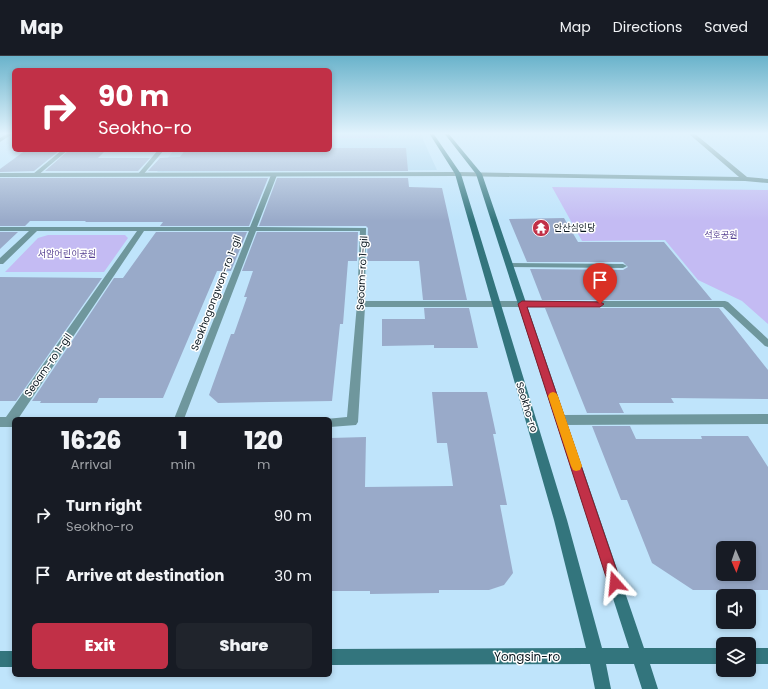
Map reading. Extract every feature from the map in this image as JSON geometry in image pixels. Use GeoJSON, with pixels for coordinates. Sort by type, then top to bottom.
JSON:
{"type":"FeatureCollection","features":[{"type":"Feature","properties":{"kind":"main road","name":"Seokho-ro"},"geometry":{"type":"LineString","coordinates":[[451,163],[458,174],[550,484],[577,578],[603,689]]}},
{"type":"Feature","properties":{"kind":"main road"},"geometry":{"type":"LineString","coordinates":[[470,163],[479,174],[650,689]]}},
{"type":"Feature","properties":{"kind":"main road","name":"Yongsin-ro"},"geometry":{"type":"LineString","coordinates":[[332,657],[716,656]]}},
{"type":"Feature","properties":{"kind":"main road"},"geometry":{"type":"LineString","coordinates":[[756,656],[768,656]]}},
{"type":"Feature","properties":{"kind":"main road"},"geometry":{"type":"LineString","coordinates":[[0,659],[12,659]]}},
{"type":"Feature","properties":{"kind":"street"},"geometry":{"type":"LineString","coordinates":[[35,174],[49,163]]}},
{"type":"Feature","properties":{"kind":"street"},"geometry":{"type":"LineString","coordinates":[[140,175],[150,163]]}},
{"type":"Feature","properties":{"kind":"street"},"geometry":{"type":"LineString","coordinates":[[726,163],[745,179]]}},
{"type":"Feature","properties":{"kind":"street"},"geometry":{"type":"LineString","coordinates":[[0,175],[479,174],[745,179],[768,181]]}},
{"type":"Feature","properties":{"kind":"street","name":"Seokhogongwon-ro 1-gil"},"geometry":{"type":"LineString","coordinates":[[180,417],[274,175]]}},
{"type":"Feature","properties":{"kind":"street","name":"Seoam-ro 1-gil"},"geometry":{"type":"LineString","coordinates":[[0,229],[364,228],[361,304],[352,422],[332,422]]}},
{"type":"Feature","properties":{"kind":"street"},"geometry":{"type":"LineString","coordinates":[[0,262],[34,229]]}},
{"type":"Feature","properties":{"kind":"street","name":"Seoam-ro 1-gil"},"geometry":{"type":"LineString","coordinates":[[8,422],[142,229]]}},
{"type":"Feature","properties":{"kind":"street"},"geometry":{"type":"LineString","coordinates":[[508,265],[623,266]]}},
{"type":"Feature","properties":{"kind":"street"},"geometry":{"type":"LineString","coordinates":[[361,304],[725,304],[768,344]]}},
{"type":"Feature","properties":{"kind":"street"},"geometry":{"type":"LineString","coordinates":[[561,420],[768,419]]}},
{"type":"Feature","properties":{"kind":"shaded area"},"geometry":{"type":"Polygon","coordinates":[[[164,163],[434,163],[437,170],[157,172],[164,163]]]}},
{"type":"Feature","properties":{"kind":"green space","name":"석호공원"},"geometry":{"type":"Polygon","coordinates":[[[552,187],[768,190],[768,324],[742,301],[698,280],[665,240],[582,241],[552,187]]]}},
{"type":"Feature","properties":{"kind":"green space","name":"서암어린이공원"},"geometry":{"type":"Polygon","coordinates":[[[48,235],[125,235],[128,238],[104,272],[5,272],[38,238],[48,235]]]}},
{"type":"Feature","properties":{"kind":"building"},"geometry":{"type":"Polygon","coordinates":[[[9,163],[44,163],[34,171],[0,172],[0,169],[9,163]]]}},
{"type":"Feature","properties":{"kind":"building"},"geometry":{"type":"Polygon","coordinates":[[[55,163],[146,163],[138,171],[45,171],[55,163]]]}},
{"type":"Feature","properties":{"kind":"building"},"geometry":{"type":"Polygon","coordinates":[[[156,163],[407,163],[408,171],[148,171],[156,163]]]}},
{"type":"Feature","properties":{"kind":"building"},"geometry":{"type":"Polygon","coordinates":[[[0,178],[268,178],[249,226],[160,226],[163,222],[30,221],[25,226],[0,226],[0,178]]]}},
{"type":"Feature","properties":{"kind":"building"},"geometry":{"type":"Polygon","coordinates":[[[277,178],[408,178],[409,187],[442,188],[467,300],[423,300],[419,261],[367,261],[368,228],[366,226],[259,226],[277,178]]]}},
{"type":"Feature","properties":{"kind":"building"},"geometry":{"type":"Polygon","coordinates":[[[564,218],[578,242],[664,242],[712,300],[542,300],[530,269],[623,270],[628,267],[623,262],[527,262],[509,219],[564,218]]]}},
{"type":"Feature","properties":{"kind":"building"},"geometry":{"type":"Polygon","coordinates":[[[0,232],[18,232],[0,249],[0,232]]]}},
{"type":"Feature","properties":{"kind":"building"},"geometry":{"type":"Polygon","coordinates":[[[156,232],[247,232],[231,271],[217,271],[163,398],[99,398],[97,403],[40,403],[41,401],[32,401],[114,278],[123,278],[156,232]]]}},
{"type":"Feature","properties":{"kind":"building"},"geometry":{"type":"Polygon","coordinates":[[[257,232],[358,232],[357,261],[348,261],[343,324],[340,324],[332,401],[218,403],[209,395],[231,334],[234,334],[247,297],[244,297],[253,271],[242,271],[257,232]]]}},
{"type":"Feature","properties":{"kind":"building"},"geometry":{"type":"Polygon","coordinates":[[[0,277],[102,278],[16,401],[0,401],[0,277]]]}},
{"type":"Feature","properties":{"kind":"building"},"geometry":{"type":"Polygon","coordinates":[[[424,308],[469,308],[478,348],[434,348],[434,345],[382,346],[382,319],[425,319],[424,308]]]}},
{"type":"Feature","properties":{"kind":"building"},"geometry":{"type":"Polygon","coordinates":[[[545,308],[719,308],[768,370],[768,399],[671,398],[674,403],[619,403],[624,413],[587,413],[545,308]]]}},
{"type":"Feature","properties":{"kind":"building"},"geometry":{"type":"Polygon","coordinates":[[[432,392],[487,392],[496,434],[493,434],[507,505],[500,505],[513,573],[504,585],[489,590],[439,590],[439,593],[370,594],[370,591],[332,591],[332,438],[366,437],[365,487],[453,486],[447,443],[437,443],[432,392]]]}},
{"type":"Feature","properties":{"kind":"building"},"geometry":{"type":"Polygon","coordinates":[[[592,426],[630,426],[636,439],[702,439],[701,436],[748,436],[768,467],[768,590],[693,590],[652,563],[627,500],[621,500],[592,426]]]}},
{"type":"Feature","properties":{"kind":"slow traffic"},"geometry":{"type":"LineString","coordinates":[[553,396],[576,466]]}},
{"type":"Feature","properties":{"kind":"place","name":"안산심인당"},"geometry":{"type":"Point","coordinates":[541,228]}},
{"type":"Feature","properties":{"kind":"route"},"geometry":{"type":"LineString","coordinates":[[600,304],[522,304],[615,583]]}}]}
